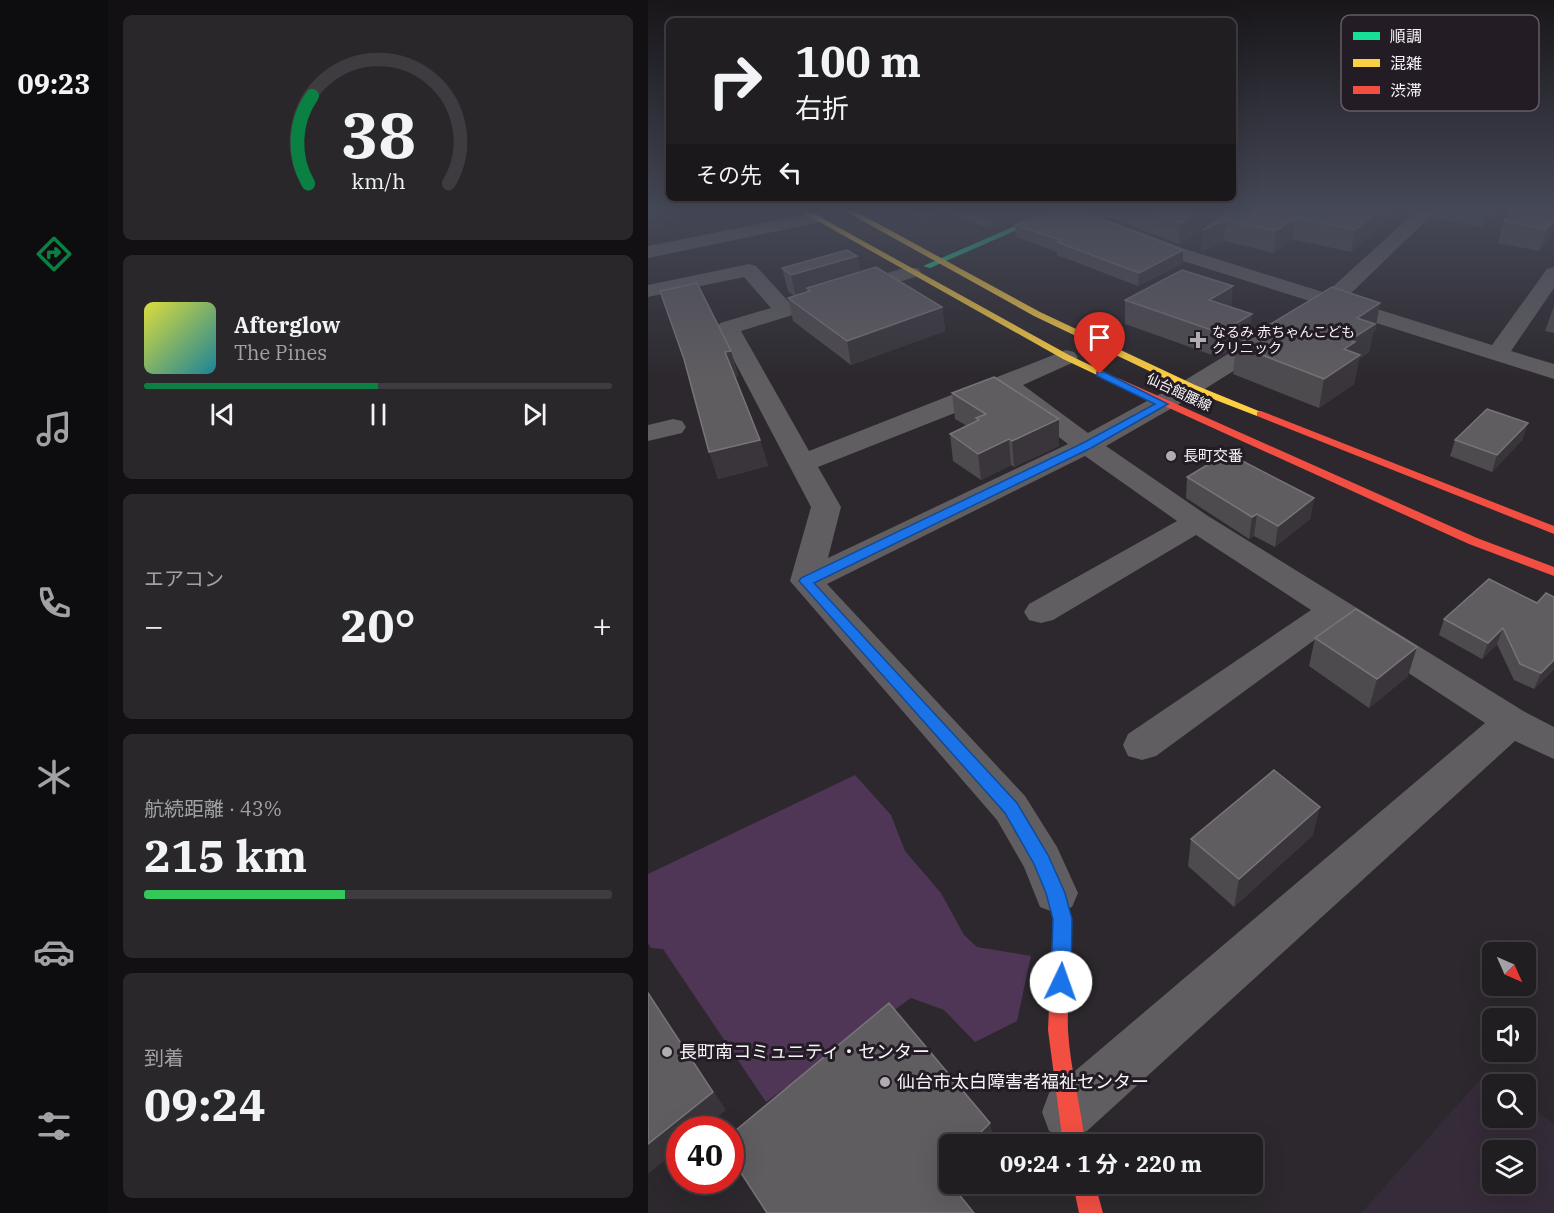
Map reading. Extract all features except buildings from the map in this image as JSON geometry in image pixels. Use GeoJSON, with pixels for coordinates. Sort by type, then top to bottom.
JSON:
{"type":"FeatureCollection","features":[{"type":"Feature","properties":{"kind":"main road","name":"仙台館腰線"},"geometry":{"type":"LineString","coordinates":[[903,268],[1066,357],[1163,404],[1473,541],[1554,572]]}},
{"type":"Feature","properties":{"kind":"main road"},"geometry":{"type":"LineString","coordinates":[[911,272],[922,268]]}},
{"type":"Feature","properties":{"kind":"main road","name":"仙台館腰線"},"geometry":{"type":"LineString","coordinates":[[954,268],[1037,314],[1191,387],[1554,530]]}},
{"type":"Feature","properties":{"kind":"main road"},"geometry":{"type":"LineString","coordinates":[[1056,893],[1062,919],[1058,1030],[1071,1128]]}},
{"type":"Feature","properties":{"kind":"main road"},"geometry":{"type":"LineString","coordinates":[[1086,1194],[1091,1213]]}},
{"type":"Feature","properties":{"kind":"street"},"geometry":{"type":"LineString","coordinates":[[747,268],[786,312]]}},
{"type":"Feature","properties":{"kind":"street"},"geometry":{"type":"LineString","coordinates":[[1225,268],[1554,372]]}},
{"type":"Feature","properties":{"kind":"street"},"geometry":{"type":"LineString","coordinates":[[806,581],[1087,446],[1163,404],[1330,301],[1366,268]]}},
{"type":"Feature","properties":{"kind":"street"},"geometry":{"type":"LineString","coordinates":[[648,291],[749,270]]}},
{"type":"Feature","properties":{"kind":"street"},"geometry":{"type":"LineString","coordinates":[[806,581],[826,507],[728,328],[911,272]]}},
{"type":"Feature","properties":{"kind":"street"},"geometry":{"type":"LineString","coordinates":[[1497,354],[1554,273]]}},
{"type":"Feature","properties":{"kind":"street"},"geometry":{"type":"LineString","coordinates":[[803,463],[1006,384],[1066,357]]}},
{"type":"Feature","properties":{"kind":"street"},"geometry":{"type":"LineString","coordinates":[[1006,384],[1087,446],[1197,522],[1512,722],[1554,744]]}},
{"type":"Feature","properties":{"kind":"street"},"geometry":{"type":"LineString","coordinates":[[648,433],[673,427]]}},
{"type":"Feature","properties":{"kind":"street"},"geometry":{"type":"LineString","coordinates":[[1041,612],[1197,522]]}},
{"type":"Feature","properties":{"kind":"street"},"geometry":{"type":"LineString","coordinates":[[806,581],[1011,808],[1042,860],[1056,893]]}},
{"type":"Feature","properties":{"kind":"street"},"geometry":{"type":"LineString","coordinates":[[1142,745],[1334,610]]}},
{"type":"Feature","properties":{"kind":"street"},"geometry":{"type":"LineString","coordinates":[[1071,1128],[1512,722]]}},
{"type":"Feature","properties":{"kind":"shaded area"},"geometry":{"type":"Polygon","coordinates":[[[855,775],[891,815],[905,851],[941,893],[964,935],[977,947],[1031,956],[1017,1021],[975,1042],[944,1010],[911,998],[766,1102],[663,949],[651,948],[648,943],[648,874],[855,775]]]}},
{"type":"Feature","properties":{"kind":"shaded area"},"geometry":{"type":"Polygon","coordinates":[[[1482,1077],[1482,1128],[1536,1128],[1536,1110],[1554,1124],[1554,1213],[1361,1213],[1482,1077]]]}},
{"type":"Feature","properties":{"kind":"traffic: slow"},"geometry":{"type":"LineString","coordinates":[[906,268],[1066,357],[1118,381]]}},
{"type":"Feature","properties":{"kind":"traffic: slow"},"geometry":{"type":"LineString","coordinates":[[952,268],[1037,314],[1191,387],[1261,414]]}},
{"type":"Feature","properties":{"kind":"traffic: jam"},"geometry":{"type":"LineString","coordinates":[[1118,381],[1473,541],[1554,572]]}},
{"type":"Feature","properties":{"kind":"traffic: jam"},"geometry":{"type":"LineString","coordinates":[[1261,414],[1554,530]]}},
{"type":"Feature","properties":{"kind":"traffic: jam"},"geometry":{"type":"LineString","coordinates":[[1056,893],[1062,919],[1058,1030],[1073,1134]]}},
{"type":"Feature","properties":{"kind":"traffic: jam"},"geometry":{"type":"LineString","coordinates":[[1086,1194],[1091,1213]]}},
{"type":"Feature","properties":{"kind":"place","name":"なるみ 赤ちゃんこども クリニック"},"geometry":{"type":"Point","coordinates":[1198,340]}},
{"type":"Feature","properties":{"kind":"place","name":"長町交番"},"geometry":{"type":"Point","coordinates":[1171,456]}},
{"type":"Feature","properties":{"kind":"place","name":"長町南コミュニティ・センター"},"geometry":{"type":"Point","coordinates":[667,1052]}},
{"type":"Feature","properties":{"kind":"place","name":"仙台市太白障害者福祉センター"},"geometry":{"type":"Point","coordinates":[885,1082]}},
{"type":"Feature","properties":{"kind":"route"},"geometry":{"type":"LineString","coordinates":[[1061,982],[1062,919],[1056,893],[1042,860],[1011,808],[806,581],[1087,446],[1163,404],[1100,374]]}}]}
